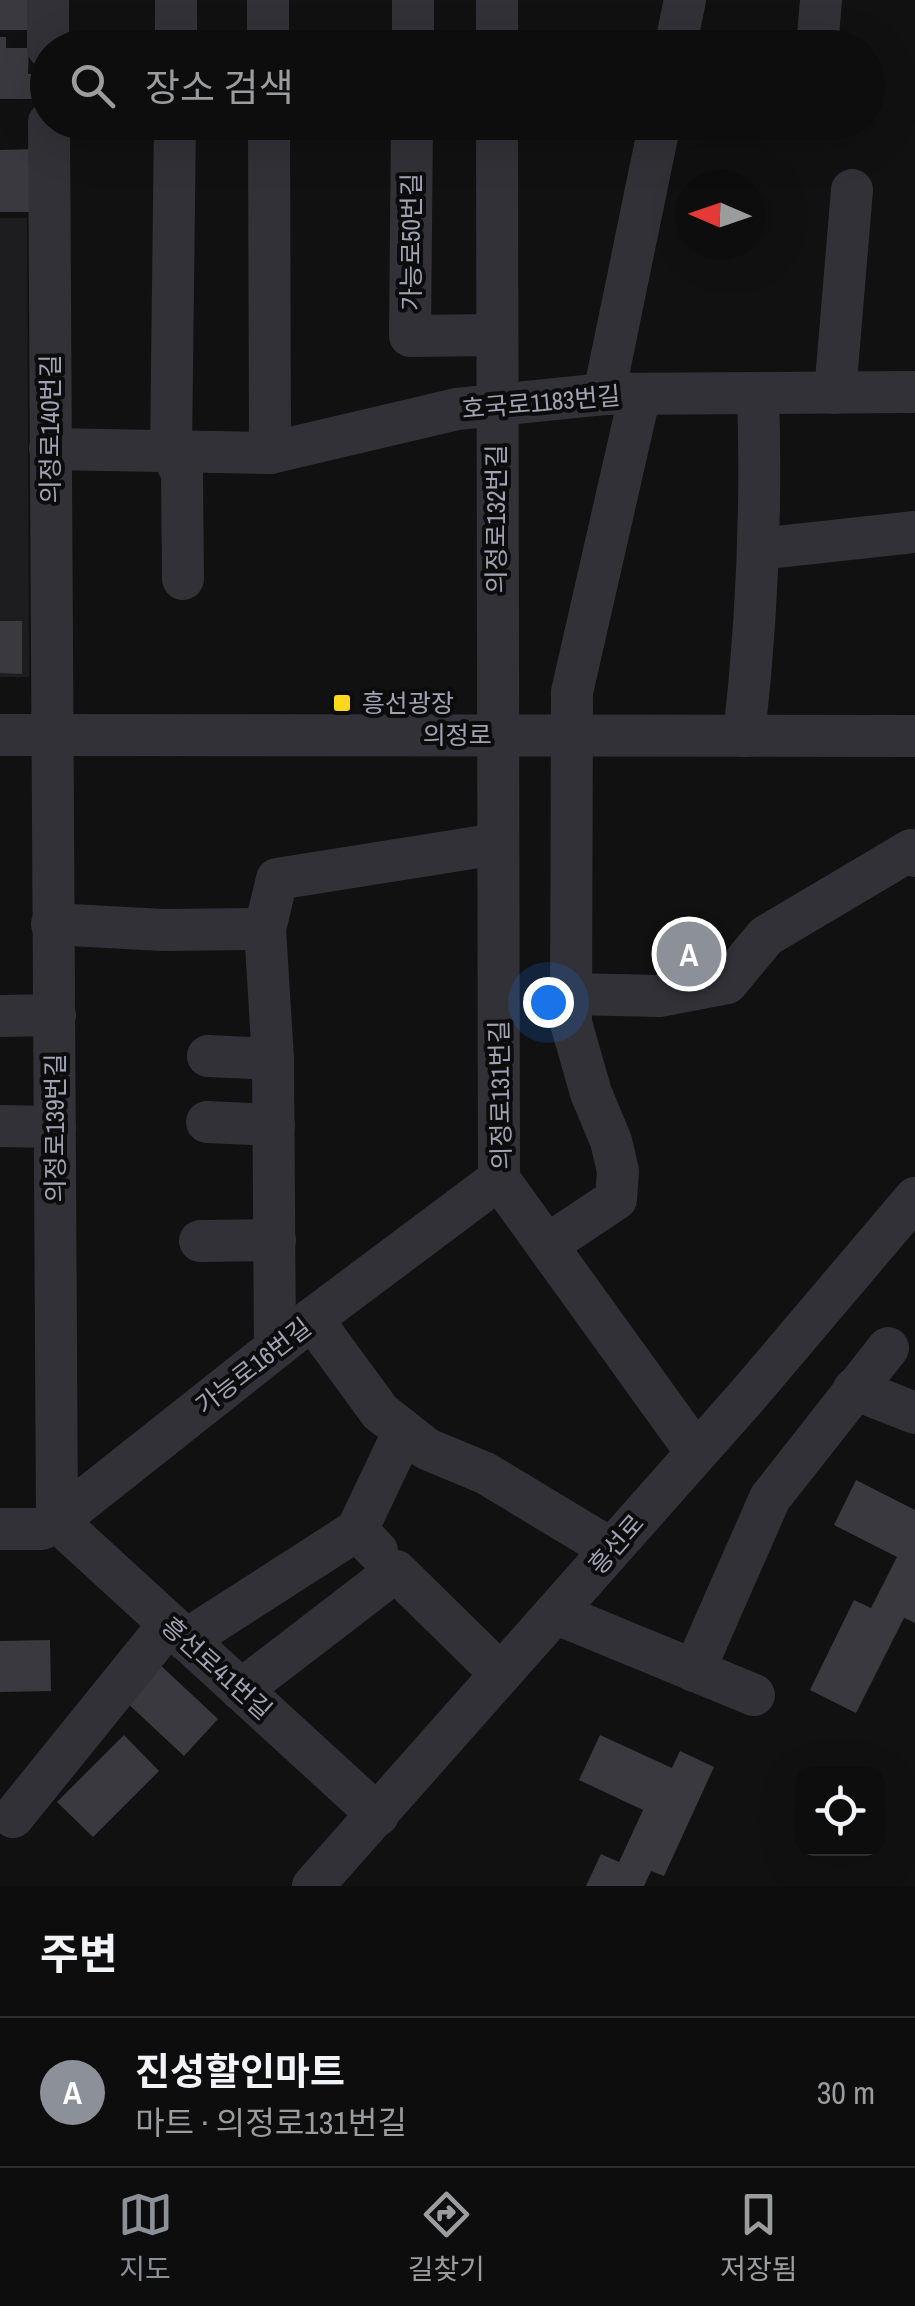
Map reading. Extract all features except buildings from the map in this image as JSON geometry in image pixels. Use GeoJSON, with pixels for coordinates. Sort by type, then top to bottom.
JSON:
{"type":"FeatureCollection","features":[{"type":"Feature","properties":{"kind":"street"},"geometry":{"type":"LineString","coordinates":[[48,0],[48,30]]}},
{"type":"Feature","properties":{"kind":"street"},"geometry":{"type":"LineString","coordinates":[[176,0],[176,30]]}},
{"type":"Feature","properties":{"kind":"street"},"geometry":{"type":"LineString","coordinates":[[268,0],[268,30]]}},
{"type":"Feature","properties":{"kind":"street"},"geometry":{"type":"LineString","coordinates":[[413,0],[413,30]]}},
{"type":"Feature","properties":{"kind":"street"},"geometry":{"type":"LineString","coordinates":[[497,0],[497,30]]}},
{"type":"Feature","properties":{"kind":"street"},"geometry":{"type":"LineString","coordinates":[[679,30],[685,0]]}},
{"type":"Feature","properties":{"kind":"street"},"geometry":{"type":"LineString","coordinates":[[818,30],[822,0]]}},
{"type":"Feature","properties":{"kind":"street","name":"의정로140번길"},"geometry":{"type":"LineString","coordinates":[[48,140],[51,735]]}},
{"type":"Feature","properties":{"kind":"street"},"geometry":{"type":"LineString","coordinates":[[175,140],[171,451],[182,473],[183,579]]}},
{"type":"Feature","properties":{"kind":"street"},"geometry":{"type":"LineString","coordinates":[[269,140],[270,452]]}},
{"type":"Feature","properties":{"kind":"street","name":"가능로50번길"},"geometry":{"type":"LineString","coordinates":[[412,140],[410,336],[496,335]]}},
{"type":"Feature","properties":{"kind":"street","name":"의정로132번길"},"geometry":{"type":"LineString","coordinates":[[496,736],[497,140]]}},
{"type":"Feature","properties":{"kind":"street"},"geometry":{"type":"LineString","coordinates":[[547,1245],[616,1198],[618,1171],[571,1023],[572,692],[622,394],[657,140]]}},
{"type":"Feature","properties":{"kind":"street"},"geometry":{"type":"LineString","coordinates":[[835,393],[852,190]]}},
{"type":"Feature","properties":{"kind":"street","name":"호국로1183번길"},"geometry":{"type":"LineString","coordinates":[[50,449],[270,452],[457,409],[496,404],[622,394],[915,392]]}},
{"type":"Feature","properties":{"kind":"street"},"geometry":{"type":"LineString","coordinates":[[744,736],[760,548],[758,395]]}},
{"type":"Feature","properties":{"kind":"street"},"geometry":{"type":"LineString","coordinates":[[760,548],[915,532]]}},
{"type":"Feature","properties":{"kind":"street","name":"의정로"},"geometry":{"type":"LineString","coordinates":[[0,735],[915,736]]}},
{"type":"Feature","properties":{"kind":"street","name":"의정로139번길"},"geometry":{"type":"LineString","coordinates":[[51,735],[56,1521]]}},
{"type":"Feature","properties":{"kind":"street","name":"의정로131번길"},"geometry":{"type":"LineString","coordinates":[[496,736],[499,1179],[696,1452]]}},
{"type":"Feature","properties":{"kind":"street"},"geometry":{"type":"LineString","coordinates":[[275,1348],[273,1059],[266,929],[276,878],[496,844]]}},
{"type":"Feature","properties":{"kind":"street"},"geometry":{"type":"LineString","coordinates":[[571,994],[660,996],[726,983],[766,936],[911,850],[915,856]]}},
{"type":"Feature","properties":{"kind":"street"},"geometry":{"type":"LineString","coordinates":[[52,924],[163,930],[266,929]]}},
{"type":"Feature","properties":{"kind":"street"},"geometry":{"type":"LineString","coordinates":[[0,1016],[55,1015]]}},
{"type":"Feature","properties":{"kind":"street"},"geometry":{"type":"LineString","coordinates":[[208,1056],[273,1059]]}},
{"type":"Feature","properties":{"kind":"street"},"geometry":{"type":"LineString","coordinates":[[207,1122],[274,1125]]}},
{"type":"Feature","properties":{"kind":"street"},"geometry":{"type":"LineString","coordinates":[[0,1126],[55,1128]]}},
{"type":"Feature","properties":{"kind":"street","name":"가능로16번길"},"geometry":{"type":"LineString","coordinates":[[56,1521],[312,1319],[499,1179]]}},
{"type":"Feature","properties":{"kind":"street","name":"흥선로"},"geometry":{"type":"LineString","coordinates":[[312,1886],[378,1816],[915,1198]]}},
{"type":"Feature","properties":{"kind":"street"},"geometry":{"type":"LineString","coordinates":[[200,1241],[274,1240]]}},
{"type":"Feature","properties":{"kind":"street"},"geometry":{"type":"LineString","coordinates":[[312,1319],[380,1412],[427,1448],[484,1474],[611,1549]]}},
{"type":"Feature","properties":{"kind":"street"},"geometry":{"type":"LineString","coordinates":[[694,1671],[770,1498],[888,1348]]}},
{"type":"Feature","properties":{"kind":"street"},"geometry":{"type":"LineString","coordinates":[[854,1388],[915,1413]]}},
{"type":"Feature","properties":{"kind":"street"},"geometry":{"type":"LineString","coordinates":[[13,1817],[178,1632],[357,1530],[404,1430]]}},
{"type":"Feature","properties":{"kind":"street"},"geometry":{"type":"LineString","coordinates":[[0,1528],[42,1528],[56,1521]]}},
{"type":"Feature","properties":{"kind":"street","name":"흥선로41번길"},"geometry":{"type":"LineString","coordinates":[[56,1521],[378,1816]]}},
{"type":"Feature","properties":{"kind":"street"},"geometry":{"type":"LineString","coordinates":[[357,1530],[501,1674]]}},
{"type":"Feature","properties":{"kind":"street"},"geometry":{"type":"LineString","coordinates":[[241,1690],[396,1571]]}},
{"type":"Feature","properties":{"kind":"street"},"geometry":{"type":"LineString","coordinates":[[555,1612],[754,1695]]}},
{"type":"Feature","properties":{"kind":"shaded area"},"geometry":{"type":"Polygon","coordinates":[[[0,218],[27,218],[29,677],[0,677],[0,218]]]}},
{"type":"Feature","properties":{"kind":"place","name":"흥선광장"},"geometry":{"type":"Point","coordinates":[342,703]}},
{"type":"Feature","properties":{"kind":"place","name":"진성할인마트"},"geometry":{"type":"Point","coordinates":[689,954]}}]}
